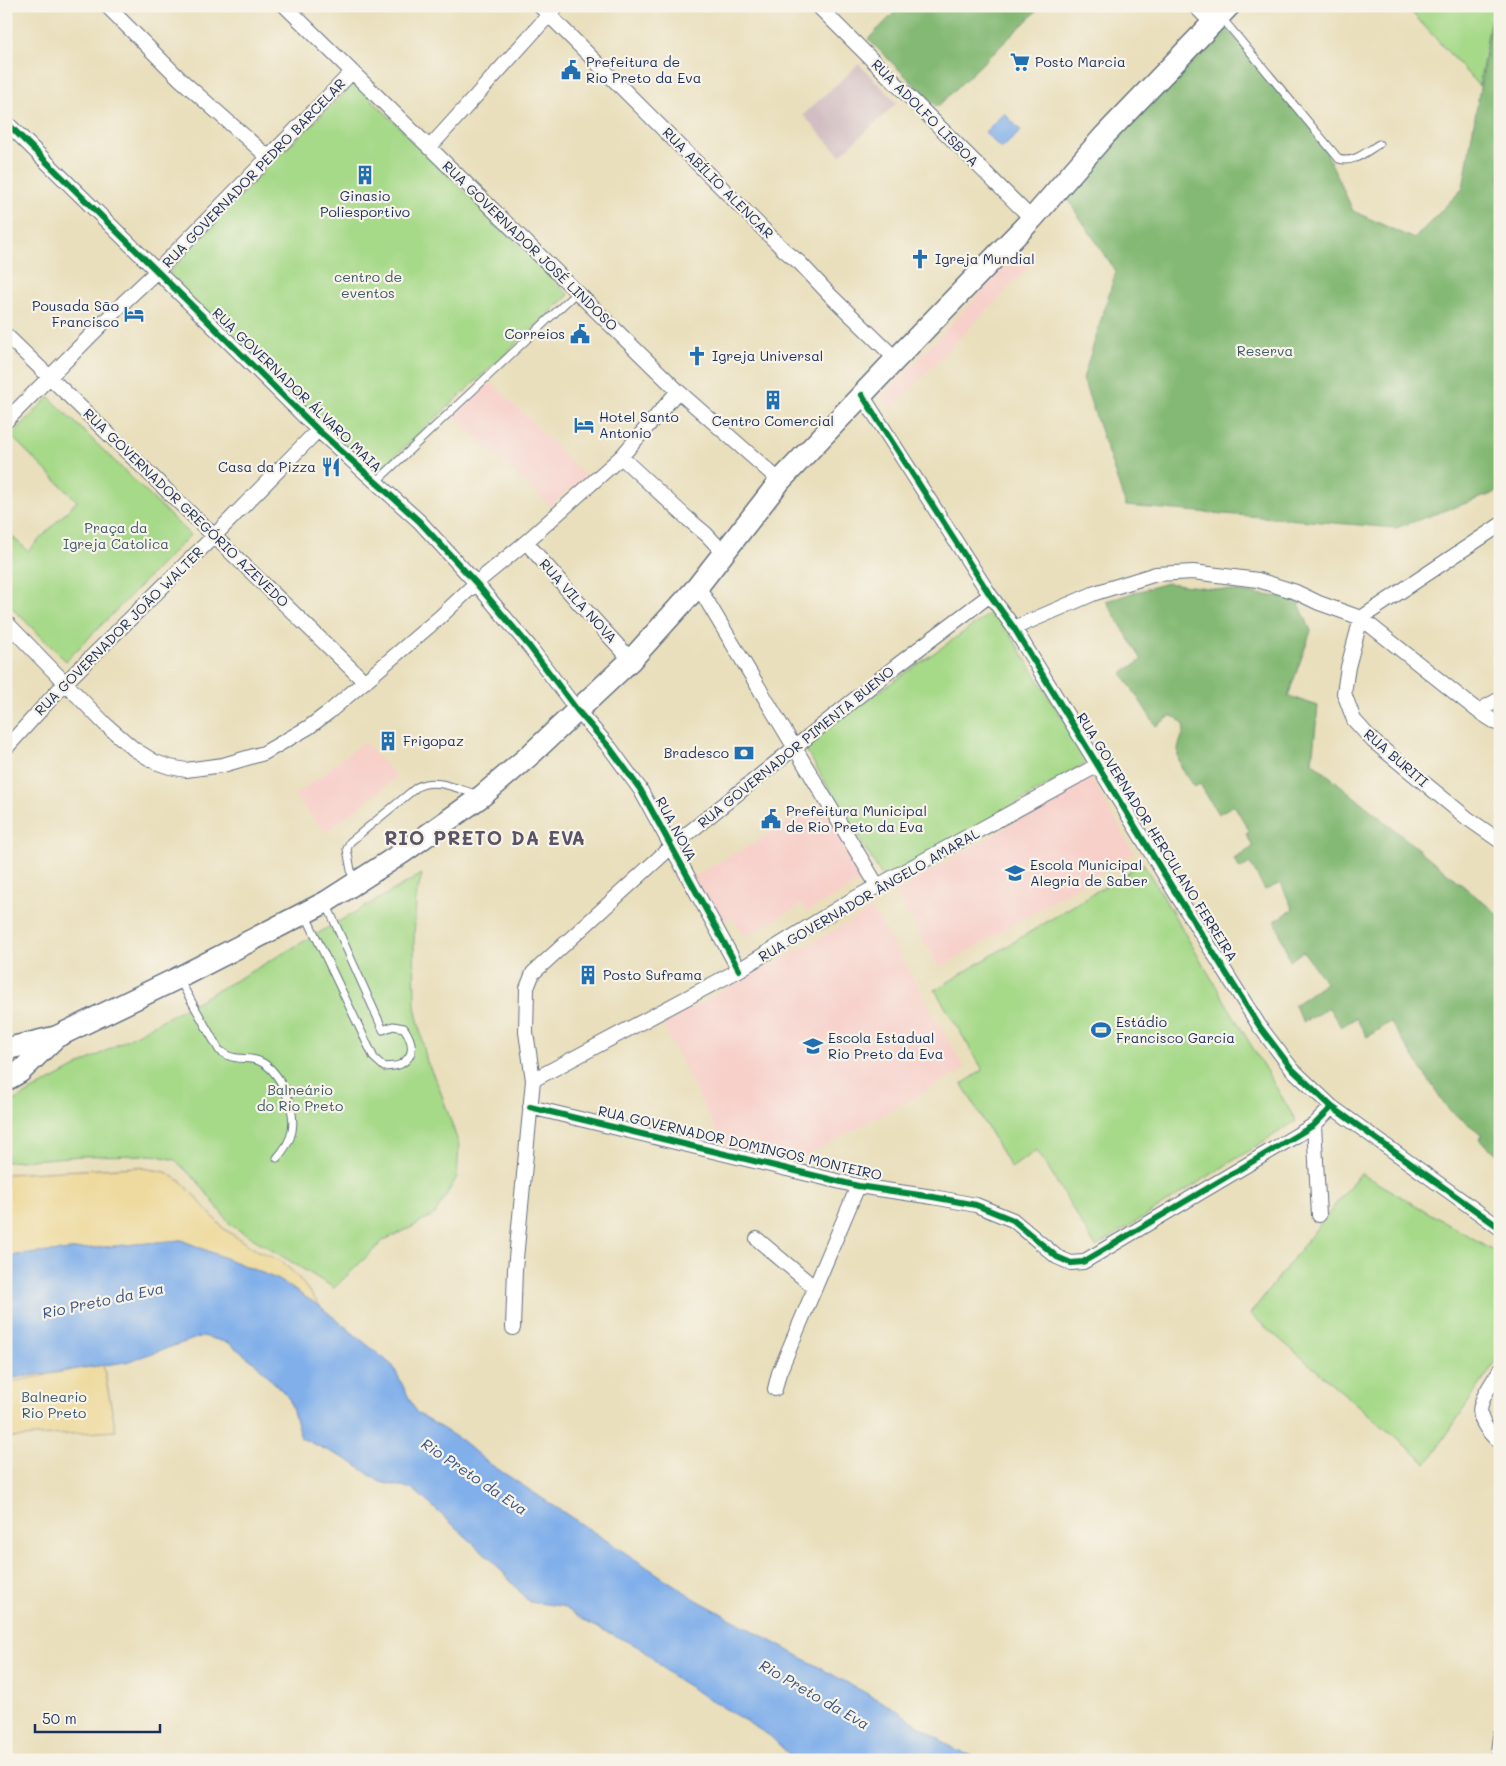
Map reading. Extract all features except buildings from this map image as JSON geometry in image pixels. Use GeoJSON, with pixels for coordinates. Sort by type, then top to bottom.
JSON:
{"type":"FeatureCollection","features":[{"type":"Feature","properties":{"kind":"main road"},"geometry":{"type":"LineString","coordinates":[[6,1049],[56,1037],[178,978],[326,902],[402,853],[482,796],[530,756],[631,660],[698,586],[780,481],[1032,219],[1104,136],[1221,15]]}},
{"type":"Feature","properties":{"kind":"main road"},"geometry":{"type":"LineString","coordinates":[[6,1080],[20,1072],[56,1037]]}},
{"type":"Feature","properties":{"kind":"street"},"geometry":{"type":"LineString","coordinates":[[107,6],[180,79],[268,158]]}},
{"type":"Feature","properties":{"kind":"street","name":"RUA GOVERNADOR JOSÉ LINDOSO"},"geometry":{"type":"LineString","coordinates":[[285,6],[678,391],[780,481]]}},
{"type":"Feature","properties":{"kind":"street","name":"RUA ADOLFO LISBOA"},"geometry":{"type":"LineString","coordinates":[[818,6],[1032,219]]}},
{"type":"Feature","properties":{"kind":"street"},"geometry":{"type":"LineString","coordinates":[[1194,6],[1221,15]]}},
{"type":"Feature","properties":{"kind":"street"},"geometry":{"type":"LineString","coordinates":[[429,148],[549,9]]}},
{"type":"Feature","properties":{"kind":"street","name":"RUA ABÍLIO ALENCAR"},"geometry":{"type":"LineString","coordinates":[[549,9],[784,250],[800,263],[896,359]]}},
{"type":"Feature","properties":{"kind":"street","name":"RUA GOVERNADOR PEDRO BARCELAR"},"geometry":{"type":"LineString","coordinates":[[6,421],[157,271],[352,72]]}},
{"type":"Feature","properties":{"kind":"street","name":"RUA GOVERNADOR ÁLVARO MAIA"},"geometry":{"type":"LineString","coordinates":[[6,122],[318,430],[419,522],[476,583],[529,646],[577,710]]}},
{"type":"Feature","properties":{"kind":"street","name":"RUA GOVERNADOR GREGÓRIO AZEVEDO"},"geometry":{"type":"LineString","coordinates":[[6,335],[365,682]]}},
{"type":"Feature","properties":{"kind":"street"},"geometry":{"type":"LineString","coordinates":[[6,622],[65,683],[134,749],[155,762],[186,770],[223,765],[264,753],[309,727],[440,618],[476,583],[526,542],[621,457],[678,391]]}},
{"type":"Feature","properties":{"kind":"street","name":"RUA GOVERNADOR HERCULANO FERREIRA"},"geometry":{"type":"LineString","coordinates":[[862,395],[990,595],[1014,628],[1260,1027],[1292,1069],[1332,1107],[1500,1228]]}},
{"type":"Feature","properties":{"kind":"street","name":"RUA GOVERNADOR JOÃO WALTER"},"geometry":{"type":"LineString","coordinates":[[6,748],[65,683],[318,430]]}},
{"type":"Feature","properties":{"kind":"street"},"geometry":{"type":"LineString","coordinates":[[621,457],[688,520],[706,534],[724,553]]}},
{"type":"Feature","properties":{"kind":"street"},"geometry":{"type":"LineString","coordinates":[[1362,618],[1500,525]]}},
{"type":"Feature","properties":{"kind":"street","name":"RUA VILA NOVA"},"geometry":{"type":"LineString","coordinates":[[526,542],[631,660]]}},
{"type":"Feature","properties":{"kind":"street"},"geometry":{"type":"LineString","coordinates":[[1014,628],[1095,593],[1156,574],[1193,572],[1258,580],[1296,592],[1319,603],[1362,618],[1478,711],[1500,726]]}},
{"type":"Feature","properties":{"kind":"street"},"geometry":{"type":"LineString","coordinates":[[698,586],[878,887]]}},
{"type":"Feature","properties":{"kind":"street","name":"RUA GOVERNADOR PIMENTA BUENO"},"geometry":{"type":"LineString","coordinates":[[513,1328],[515,1269],[533,1080],[526,1032],[527,988],[533,973],[671,847],[896,666],[990,595]]}},
{"type":"Feature","properties":{"kind":"street","name":"RUA BURITI"},"geometry":{"type":"LineString","coordinates":[[1362,618],[1348,667],[1344,693],[1354,720],[1373,741],[1467,818],[1500,841]]}},
{"type":"Feature","properties":{"kind":"street"},"geometry":{"type":"LineString","coordinates":[[1478,711],[1500,699]]}},
{"type":"Feature","properties":{"kind":"street","name":"RUA NOVA"},"geometry":{"type":"LineString","coordinates":[[577,710],[610,748],[640,790],[739,970]]}},
{"type":"Feature","properties":{"kind":"street","name":"RUA GOVERNADOR ÂNGELO AMARAL"},"geometry":{"type":"LineString","coordinates":[[533,1080],[739,970],[850,902],[1098,765]]}},
{"type":"Feature","properties":{"kind":"street","name":"RUA GOVERNADOR DOMINGOS MONTEIRO"},"geometry":{"type":"LineString","coordinates":[[530,1107],[858,1186],[933,1197],[976,1206],[1013,1220],[1057,1257],[1071,1263],[1083,1262],[1314,1125],[1332,1107]]}},
{"type":"Feature","properties":{"kind":"street"},"geometry":{"type":"LineString","coordinates":[[1314,1125],[1319,1215]]}},
{"type":"Feature","properties":{"kind":"street"},"geometry":{"type":"LineString","coordinates":[[775,1389],[779,1373],[858,1186]]}},
{"type":"Feature","properties":{"kind":"street"},"geometry":{"type":"LineString","coordinates":[[756,1239],[815,1288]]}},
{"type":"Feature","properties":{"kind":"street"},"geometry":{"type":"LineString","coordinates":[[1500,1370],[1484,1396],[1480,1409],[1481,1421],[1489,1433],[1500,1443]]}},
{"type":"Feature","properties":{"kind":"street"},"geometry":{"type":"LineString","coordinates":[[1497,1760],[1500,1736]]}},
{"type":"Feature","properties":{"kind":"lane"},"geometry":{"type":"LineString","coordinates":[[1221,15],[1339,159],[1345,162],[1351,161],[1378,144]]}},
{"type":"Feature","properties":{"kind":"lane"},"geometry":{"type":"LineString","coordinates":[[375,483],[577,292]]}},
{"type":"Feature","properties":{"kind":"lane"},"geometry":{"type":"LineString","coordinates":[[354,884],[347,849],[350,842],[416,786],[435,782],[482,796]]}},
{"type":"Feature","properties":{"kind":"lane"},"geometry":{"type":"LineString","coordinates":[[305,913],[374,1058],[384,1067],[401,1065],[410,1055],[412,1041],[404,1028],[393,1026],[383,1030],[326,902]]}},
{"type":"Feature","properties":{"kind":"lane"},"geometry":{"type":"LineString","coordinates":[[178,978],[219,1050],[229,1056],[259,1061],[272,1069],[287,1096],[292,1114],[292,1132],[286,1148],[277,1158]]}},
{"type":"Feature","properties":{"kind":"shaded area"},"geometry":{"type":"Polygon","coordinates":[[[859,64],[897,103],[840,155],[803,115],[859,64]]]}},
{"type":"Feature","properties":{"kind":"shaded area"},"geometry":{"type":"Polygon","coordinates":[[[1020,251],[1033,262],[892,409],[881,398],[1020,251]]]}},
{"type":"Feature","properties":{"kind":"shaded area"},"geometry":{"type":"Polygon","coordinates":[[[491,382],[586,476],[550,506],[454,416],[491,382]]]}},
{"type":"Feature","properties":{"kind":"shaded area"},"geometry":{"type":"Polygon","coordinates":[[[364,742],[397,777],[326,833],[294,796],[364,742]]]}},
{"type":"Feature","properties":{"kind":"shaded area","name":"Escola Municipal Alegria de Saber"},"geometry":{"type":"Polygon","coordinates":[[[1091,778],[1134,853],[939,968],[895,892],[1091,778]]]}},
{"type":"Feature","properties":{"kind":"shaded area"},"geometry":{"type":"Polygon","coordinates":[[[821,804],[865,879],[806,912],[802,904],[744,937],[732,917],[720,924],[693,877],[821,804]]]}},
{"type":"Feature","properties":{"kind":"shaded area","name":"Escola Estadual Rio Preto da Eva"},"geometry":{"type":"Polygon","coordinates":[[[873,909],[965,1069],[790,1165],[725,1148],[662,1024],[873,909]]]}},
{"type":"Feature","properties":{"kind":"green space"},"geometry":{"type":"Polygon","coordinates":[[[901,6],[1042,6],[937,107],[868,39],[901,6]]]}},
{"type":"Feature","properties":{"kind":"green space"},"geometry":{"type":"Polygon","coordinates":[[[1406,6],[1500,6],[1500,15],[1490,21],[1479,86],[1406,6]]]}},
{"type":"Feature","properties":{"kind":"green space","name":"Reserva"},"geometry":{"type":"Polygon","coordinates":[[[1500,18],[1500,491],[1396,528],[1126,506],[1083,379],[1116,271],[1063,193],[1225,26],[1314,125],[1353,211],[1414,239],[1463,188],[1491,23],[1500,18]]]}},
{"type":"Feature","properties":{"kind":"green space","name":"centro de eventos"},"geometry":{"type":"Polygon","coordinates":[[[355,83],[569,295],[371,478],[167,275],[267,167],[355,83]]]}},
{"type":"Feature","properties":{"kind":"green space","name":"Praça da Igreja Catolica"},"geometry":{"type":"Polygon","coordinates":[[[49,397],[190,535],[66,661],[6,602],[6,531],[28,551],[77,501],[11,436],[49,397]]]}},
{"type":"Feature","properties":{"kind":"green space"},"geometry":{"type":"Polygon","coordinates":[[[1167,583],[1297,599],[1311,631],[1288,696],[1318,706],[1312,762],[1500,916],[1500,1156],[1479,1140],[1483,1135],[1448,1109],[1390,1022],[1367,1037],[1356,1018],[1341,1027],[1329,1008],[1303,1022],[1294,1005],[1326,983],[1303,951],[1290,961],[1275,920],[1293,910],[1281,883],[1265,890],[1250,863],[1240,869],[1234,859],[1253,847],[1246,834],[1250,832],[1234,805],[1218,814],[1200,784],[1194,787],[1184,773],[1178,757],[1184,725],[1177,718],[1171,716],[1156,726],[1122,673],[1142,660],[1106,601],[1167,583]]]}},
{"type":"Feature","properties":{"kind":"green space"},"geometry":{"type":"Polygon","coordinates":[[[995,610],[1089,761],[885,881],[803,745],[995,610]]]}},
{"type":"Feature","properties":{"kind":"green space","name":"Estádio Francisco Garcia"},"geometry":{"type":"Polygon","coordinates":[[[1143,863],[1296,1121],[1096,1247],[1037,1150],[1011,1168],[962,1084],[983,1070],[935,990],[1143,863]]]}},
{"type":"Feature","properties":{"kind":"green space","name":"Balneário do Rio Preto"},"geometry":{"type":"Polygon","coordinates":[[[422,874],[416,898],[414,940],[415,1006],[427,1062],[439,1087],[459,1145],[457,1177],[435,1214],[384,1240],[334,1288],[231,1225],[198,1182],[175,1160],[153,1155],[81,1156],[6,1162],[6,1105],[238,979],[422,874]]]}},
{"type":"Feature","properties":{"kind":"green space"},"geometry":{"type":"Polygon","coordinates":[[[1360,1173],[1500,1254],[1500,1355],[1427,1464],[1250,1314],[1360,1173]]]}},
{"type":"Feature","properties":{"kind":"sand"},"geometry":{"type":"Polygon","coordinates":[[[137,1167],[166,1172],[182,1182],[224,1229],[256,1250],[281,1261],[298,1277],[321,1307],[279,1280],[181,1240],[6,1256],[6,1174],[137,1167]]]}},
{"type":"Feature","properties":{"kind":"sand","name":"Balneario Rio Preto"},"geometry":{"type":"Polygon","coordinates":[[[103,1364],[116,1431],[6,1438],[6,1383],[103,1364]]]}},
{"type":"Feature","properties":{"kind":"water"},"geometry":{"type":"Polygon","coordinates":[[[1004,113],[1021,131],[1001,149],[985,132],[1004,113]]]}},
{"type":"Feature","properties":{"kind":"water","name":"Rio Preto da Eva"},"geometry":{"type":"Polygon","coordinates":[[[181,1240],[279,1280],[321,1307],[393,1366],[416,1412],[461,1440],[487,1462],[697,1600],[893,1708],[957,1751],[987,1760],[795,1760],[770,1736],[673,1677],[641,1648],[590,1624],[562,1606],[529,1602],[491,1559],[413,1489],[380,1482],[350,1461],[301,1438],[289,1398],[256,1364],[229,1343],[203,1336],[126,1362],[6,1379],[6,1256],[181,1240]]]}},
{"type":"Feature","properties":{"kind":"cycle path"},"geometry":{"type":"LineString","coordinates":[[6,122],[318,430],[419,521],[476,583],[529,646],[640,789],[739,970]]}},
{"type":"Feature","properties":{"kind":"cycle path"},"geometry":{"type":"LineString","coordinates":[[862,395],[990,595],[1014,628],[1260,1027],[1292,1069],[1332,1107],[1500,1228]]}},
{"type":"Feature","properties":{"kind":"cycle path"},"geometry":{"type":"LineString","coordinates":[[530,1107],[858,1186],[976,1205],[1013,1220],[1057,1257],[1071,1263],[1083,1262],[1314,1125],[1332,1107]]}},
{"type":"Feature","properties":{"kind":"place","name":"Posto Marcia"},"geometry":{"type":"Point","coordinates":[1020,62]}},
{"type":"Feature","properties":{"kind":"place","name":"Prefeitura de Rio Preto da Eva"},"geometry":{"type":"Point","coordinates":[571,70]}},
{"type":"Feature","properties":{"kind":"place","name":"Ginasio Poliesportivo"},"geometry":{"type":"Point","coordinates":[365,175]}},
{"type":"Feature","properties":{"kind":"place","name":"Igreja Mundial"},"geometry":{"type":"Point","coordinates":[920,259]}},
{"type":"Feature","properties":{"kind":"place","name":"Pousada São Francisco"},"geometry":{"type":"Point","coordinates":[134,314]}},
{"type":"Feature","properties":{"kind":"place","name":"Correios"},"geometry":{"type":"Point","coordinates":[580,334]}},
{"type":"Feature","properties":{"kind":"place","name":"Igreja Universal"},"geometry":{"type":"Point","coordinates":[697,356]}},
{"type":"Feature","properties":{"kind":"place","name":"Centro Comercial"},"geometry":{"type":"Point","coordinates":[773,400]}},
{"type":"Feature","properties":{"kind":"place","name":"Hotel Santo Antonio"},"geometry":{"type":"Point","coordinates":[584,425]}},
{"type":"Feature","properties":{"kind":"place","name":"Casa da Pizza"},"geometry":{"type":"Point","coordinates":[331,467]}},
{"type":"Feature","properties":{"kind":"place","name":"Frigopaz"},"geometry":{"type":"Point","coordinates":[388,741]}},
{"type":"Feature","properties":{"kind":"place","name":"Bradesco"},"geometry":{"type":"Point","coordinates":[744,753]}},
{"type":"Feature","properties":{"kind":"place","name":"Prefeitura Municipal de Rio Preto da Eva"},"geometry":{"type":"Point","coordinates":[771,819]}},
{"type":"Feature","properties":{"kind":"place","name":"Escola Municipal Alegria de Saber"},"geometry":{"type":"Point","coordinates":[1015,873]}},
{"type":"Feature","properties":{"kind":"place","name":"Posto Suframa"},"geometry":{"type":"Point","coordinates":[588,975]}},
{"type":"Feature","properties":{"kind":"place","name":"Estádio Francisco Garcia"},"geometry":{"type":"Point","coordinates":[1101,1030]}},
{"type":"Feature","properties":{"kind":"place","name":"Escola Estadual Rio Preto da Eva"},"geometry":{"type":"Point","coordinates":[813,1046]}},
{"type":"Feature","properties":{"kind":"district","name":"RIO PRETO DA EVA"},"geometry":{"type":"Point","coordinates":[485,838]}}]}
